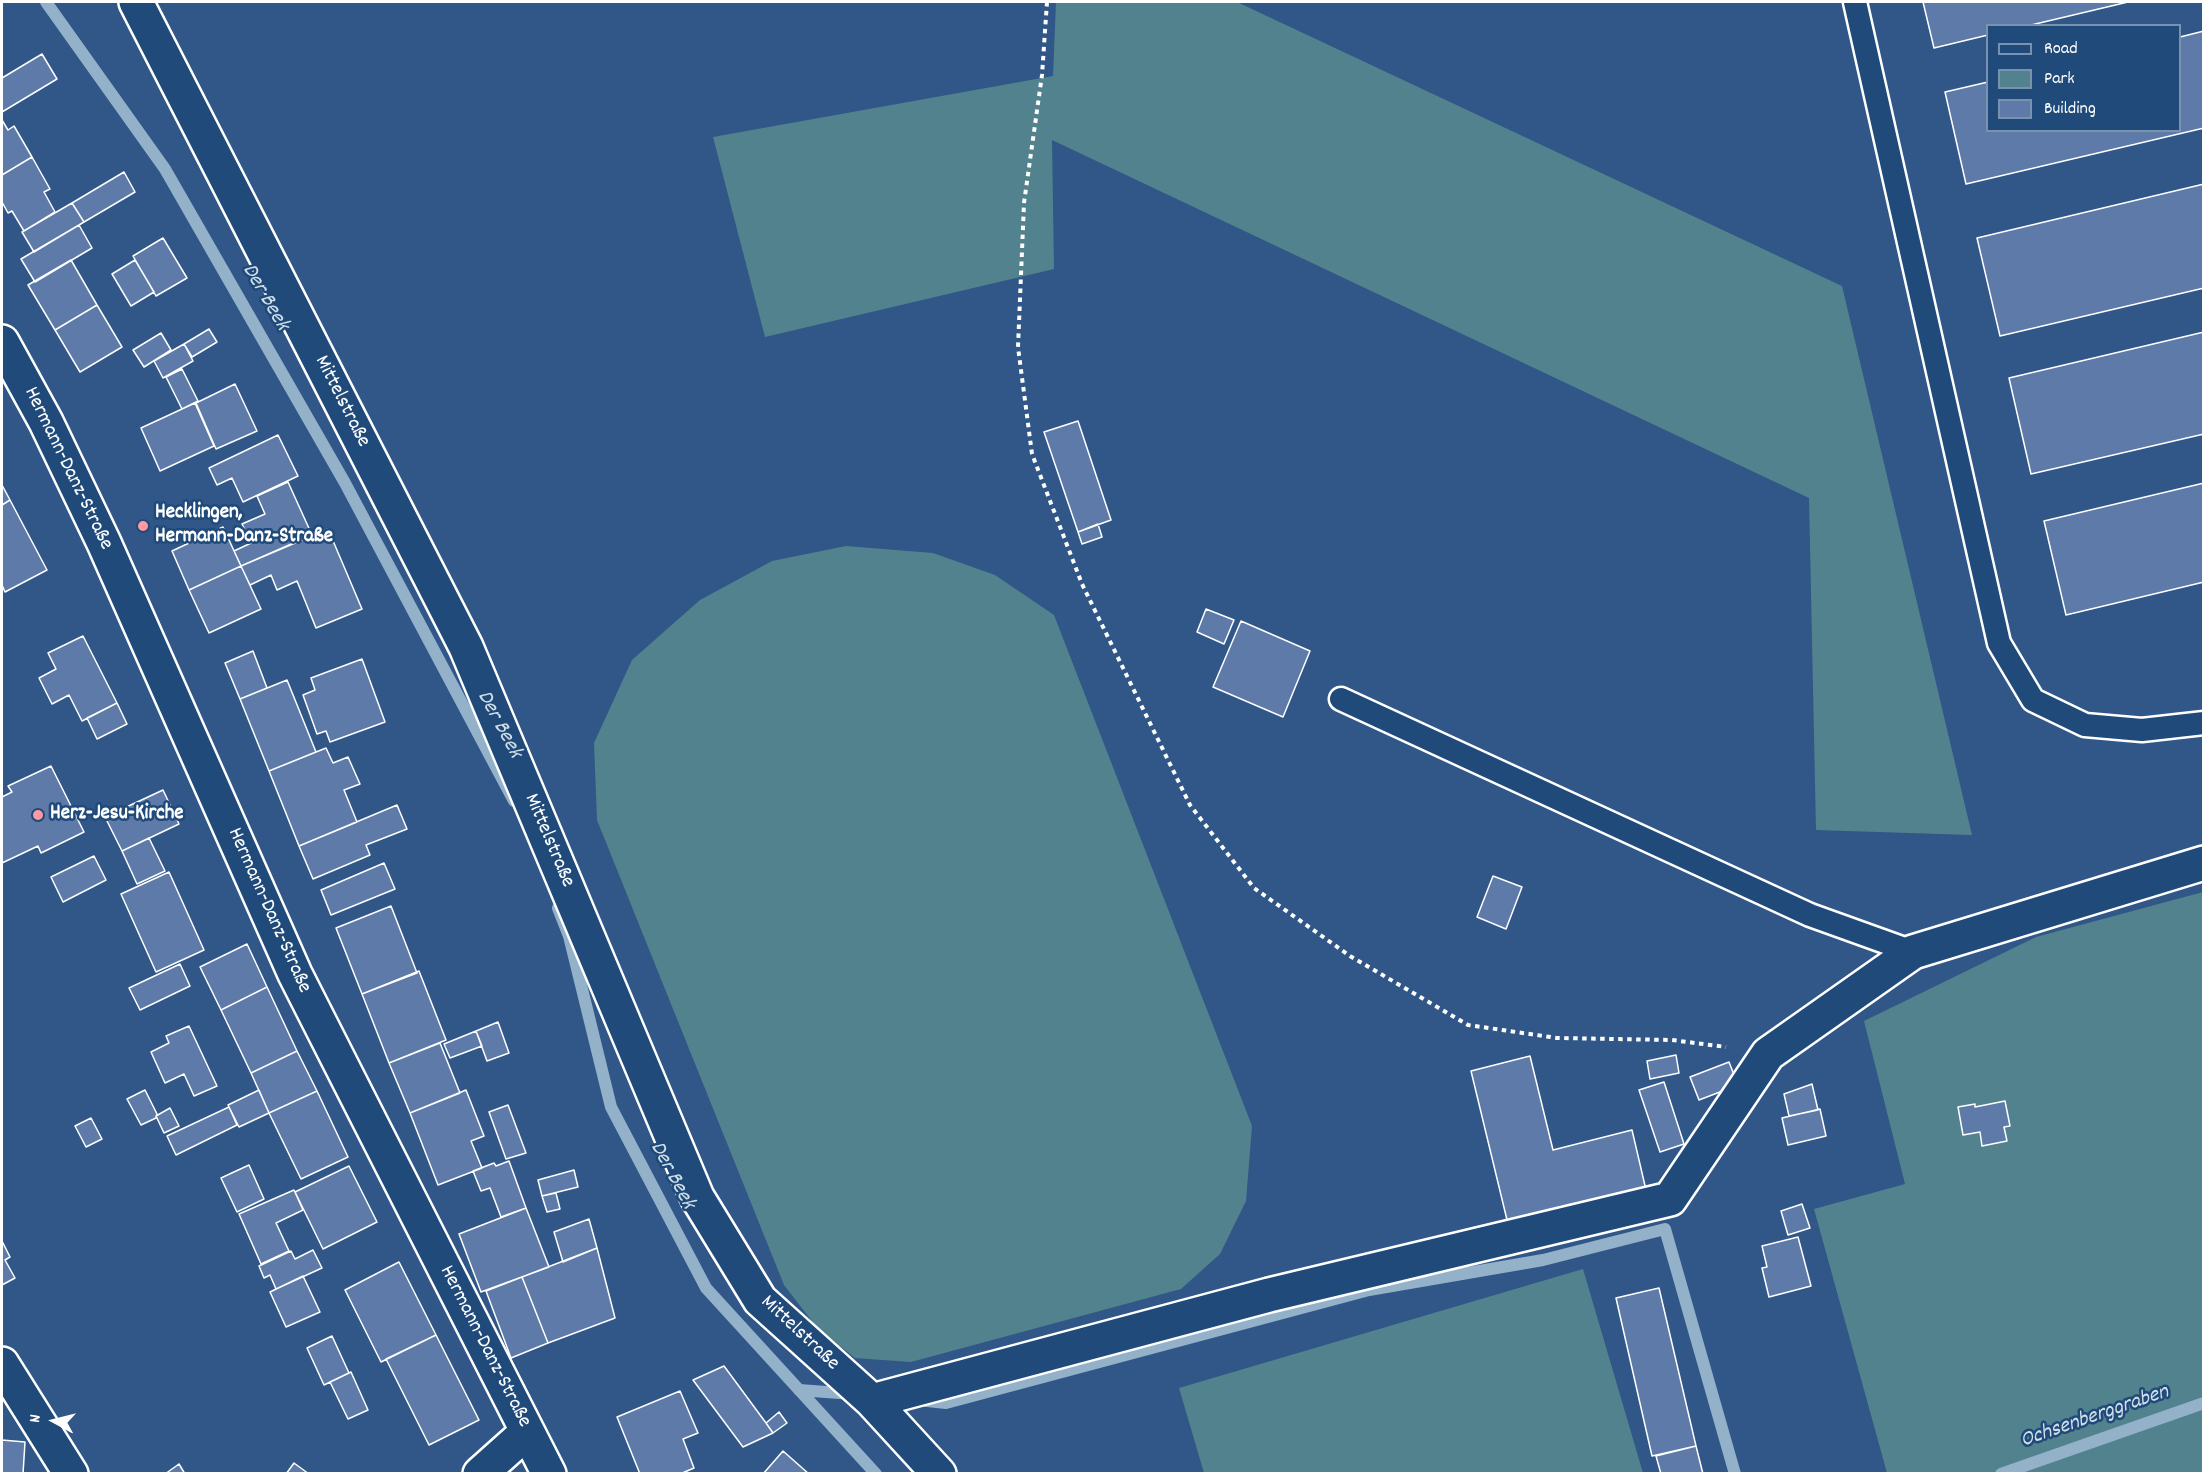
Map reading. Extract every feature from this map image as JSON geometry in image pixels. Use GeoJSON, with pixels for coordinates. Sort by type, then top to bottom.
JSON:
{"type":"FeatureCollection","features":[{"type":"Feature","properties":{"kind":"street","name":"Mittelstraße"},"geometry":{"type":"LineString","coordinates":[[136,2],[466,647],[698,1197],[760,1300],[872,1401],[939,1473]]}},
{"type":"Feature","properties":{"kind":"street","name":"Hermann-Danz-Straße"},"geometry":{"type":"LineString","coordinates":[[2,342],[46,422],[104,543],[295,974],[549,1473]]}},
{"type":"Feature","properties":{"kind":"street"},"geometry":{"type":"LineString","coordinates":[[872,1401],[1269,1295],[1670,1199],[1768,1054],[1913,952],[2204,863]]}},
{"type":"Feature","properties":{"kind":"street"},"geometry":{"type":"LineString","coordinates":[[2,1364],[71,1473]]}},
{"type":"Feature","properties":{"kind":"street"},"geometry":{"type":"LineString","coordinates":[[480,1473],[527,1432]]}},
{"type":"Feature","properties":{"kind":"lane"},"geometry":{"type":"LineString","coordinates":[[1855,2],[1999,643],[2033,700],[2085,725],[2142,730],[2204,723]]}},
{"type":"Feature","properties":{"kind":"lane"},"geometry":{"type":"LineString","coordinates":[[1341,699],[1810,915],[1913,952]]}},
{"type":"Feature","properties":{"kind":"path"},"geometry":{"type":"LineString","coordinates":[[1047,2],[1042,75],[1024,203],[1018,347],[1032,454],[1082,584],[1190,805],[1254,888],[1350,956],[1468,1025],[1557,1038],[1672,1040],[1768,1054]]}},
{"type":"Feature","properties":{"kind":"green space"},"geometry":{"type":"Polygon","coordinates":[[[1056,2],[1237,2],[1842,286],[1972,835],[1816,830],[1809,498],[1052,140],[1054,269],[765,337],[713,137],[1053,76],[1056,2]]]}},
{"type":"Feature","properties":{"kind":"green space"},"geometry":{"type":"Polygon","coordinates":[[[846,546],[933,553],[995,575],[1054,615],[1252,1126],[1246,1201],[1220,1254],[1181,1289],[911,1362],[855,1358],[818,1329],[784,1285],[597,820],[594,743],[632,660],[700,600],[772,561],[846,546]]]}},
{"type":"Feature","properties":{"kind":"green space"},"geometry":{"type":"Polygon","coordinates":[[[2203,892],[2203,1473],[1887,1473],[1814,1209],[1905,1184],[1864,1021],[2036,937],[2203,892]]]}},
{"type":"Feature","properties":{"kind":"green space"},"geometry":{"type":"Polygon","coordinates":[[[1583,1269],[1643,1473],[1204,1473],[1179,1388],[1583,1269]]]}},
{"type":"Feature","properties":{"kind":"building"},"geometry":{"type":"Polygon","coordinates":[[[1923,2],[2128,2],[2035,24],[1986,24],[1986,35],[1934,48],[1923,2]]]}},
{"type":"Feature","properties":{"kind":"building"},"geometry":{"type":"Polygon","coordinates":[[[2204,31],[2204,128],[1966,184],[1945,92],[1986,82],[1986,132],[2181,132],[2181,37],[2204,31]]]}},
{"type":"Feature","properties":{"kind":"building"},"geometry":{"type":"Polygon","coordinates":[[[42,54],[57,79],[2,112],[2,78],[42,54]]]}},
{"type":"Feature","properties":{"kind":"building"},"geometry":{"type":"Polygon","coordinates":[[[2,120],[8,130],[14,126],[32,157],[2,175],[2,120]]]}},
{"type":"Feature","properties":{"kind":"building"},"geometry":{"type":"Polygon","coordinates":[[[32,157],[50,189],[44,192],[55,212],[24,231],[12,211],[8,213],[2,202],[2,175],[32,157]]]}},
{"type":"Feature","properties":{"kind":"building"},"geometry":{"type":"Polygon","coordinates":[[[124,172],[135,192],[84,222],[72,203],[124,172]]]}},
{"type":"Feature","properties":{"kind":"building"},"geometry":{"type":"Polygon","coordinates":[[[2204,184],[2204,288],[2000,336],[1977,238],[2204,184]]]}},
{"type":"Feature","properties":{"kind":"building"},"geometry":{"type":"Polygon","coordinates":[[[72,203],[84,222],[34,252],[22,232],[72,203]]]}},
{"type":"Feature","properties":{"kind":"building"},"geometry":{"type":"Polygon","coordinates":[[[79,225],[92,248],[35,282],[21,259],[79,225]]]}},
{"type":"Feature","properties":{"kind":"building"},"geometry":{"type":"Polygon","coordinates":[[[163,238],[187,278],[156,296],[133,256],[163,238]]]}},
{"type":"Feature","properties":{"kind":"building"},"geometry":{"type":"Polygon","coordinates":[[[71,260],[97,305],[55,330],[28,285],[71,260]]]}},
{"type":"Feature","properties":{"kind":"building"},"geometry":{"type":"Polygon","coordinates":[[[135,260],[154,292],[131,306],[112,274],[135,260]]]}},
{"type":"Feature","properties":{"kind":"building"},"geometry":{"type":"Polygon","coordinates":[[[97,305],[122,347],[80,372],[55,330],[97,305]]]}},
{"type":"Feature","properties":{"kind":"building"},"geometry":{"type":"Polygon","coordinates":[[[209,329],[217,342],[192,357],[184,344],[209,329]]]}},
{"type":"Feature","properties":{"kind":"building"},"geometry":{"type":"Polygon","coordinates":[[[2204,332],[2204,434],[2031,474],[2009,378],[2204,332]]]}},
{"type":"Feature","properties":{"kind":"building"},"geometry":{"type":"Polygon","coordinates":[[[161,333],[171,350],[144,367],[133,350],[161,333]]]}},
{"type":"Feature","properties":{"kind":"building"},"geometry":{"type":"Polygon","coordinates":[[[184,344],[193,361],[163,378],[154,361],[184,344]]]}},
{"type":"Feature","properties":{"kind":"building"},"geometry":{"type":"Polygon","coordinates":[[[182,369],[198,401],[182,409],[166,377],[182,369]]]}},
{"type":"Feature","properties":{"kind":"building"},"geometry":{"type":"Polygon","coordinates":[[[235,384],[257,431],[216,449],[196,403],[235,384]]]}},
{"type":"Feature","properties":{"kind":"building"},"geometry":{"type":"Polygon","coordinates":[[[195,403],[214,446],[160,471],[141,428],[195,403]]]}},
{"type":"Feature","properties":{"kind":"building"},"geometry":{"type":"Polygon","coordinates":[[[1078,421],[1111,520],[1078,532],[1044,432],[1078,421]]]}},
{"type":"Feature","properties":{"kind":"building"},"geometry":{"type":"Polygon","coordinates":[[[278,435],[298,476],[243,502],[232,478],[217,485],[209,468],[278,435]]]}},
{"type":"Feature","properties":{"kind":"building"},"geometry":{"type":"Polygon","coordinates":[[[288,482],[312,535],[241,566],[234,551],[251,543],[242,524],[265,514],[257,496],[288,482]]]}},
{"type":"Feature","properties":{"kind":"building"},"geometry":{"type":"Polygon","coordinates":[[[2204,483],[2204,582],[2066,615],[2044,521],[2204,483]]]}},
{"type":"Feature","properties":{"kind":"building"},"geometry":{"type":"Polygon","coordinates":[[[2,485],[10,500],[2,505],[2,485]]]}},
{"type":"Feature","properties":{"kind":"building"},"geometry":{"type":"Polygon","coordinates":[[[10,500],[47,570],[5,592],[2,585],[2,505],[10,500]]]}},
{"type":"Feature","properties":{"kind":"building"},"geometry":{"type":"Polygon","coordinates":[[[1098,524],[1102,537],[1082,544],[1078,532],[1098,524]]]}},
{"type":"Feature","properties":{"kind":"building"},"geometry":{"type":"Polygon","coordinates":[[[223,527],[241,566],[189,590],[172,551],[223,527]]]}},
{"type":"Feature","properties":{"kind":"building"},"geometry":{"type":"Polygon","coordinates":[[[328,529],[362,609],[316,628],[297,581],[277,590],[271,575],[250,585],[241,566],[328,529]]]}},
{"type":"Feature","properties":{"kind":"building"},"geometry":{"type":"Polygon","coordinates":[[[241,566],[261,609],[209,633],[189,590],[241,566]]]}},
{"type":"Feature","properties":{"kind":"building"},"geometry":{"type":"Polygon","coordinates":[[[1206,609],[1234,620],[1224,644],[1197,632],[1206,609]]]}},
{"type":"Feature","properties":{"kind":"building"},"geometry":{"type":"Polygon","coordinates":[[[1241,621],[1310,651],[1283,717],[1213,687],[1241,621]]]}},
{"type":"Feature","properties":{"kind":"building"},"geometry":{"type":"Polygon","coordinates":[[[83,636],[117,703],[82,721],[69,695],[52,704],[39,678],[56,669],[48,653],[83,636]]]}},
{"type":"Feature","properties":{"kind":"building"},"geometry":{"type":"Polygon","coordinates":[[[253,651],[267,688],[240,699],[225,663],[253,651]]]}},
{"type":"Feature","properties":{"kind":"building"},"geometry":{"type":"Polygon","coordinates":[[[362,659],[385,722],[330,742],[326,731],[317,734],[303,695],[315,690],[311,678],[362,659]]]}},
{"type":"Feature","properties":{"kind":"building"},"geometry":{"type":"Polygon","coordinates":[[[287,680],[316,752],[269,771],[240,699],[287,680]]]}},
{"type":"Feature","properties":{"kind":"building"},"geometry":{"type":"Polygon","coordinates":[[[117,703],[127,724],[97,739],[87,718],[117,703]]]}},
{"type":"Feature","properties":{"kind":"building"},"geometry":{"type":"Polygon","coordinates":[[[326,748],[333,763],[348,757],[360,784],[344,790],[357,822],[299,846],[269,771],[326,748]]]}},
{"type":"Feature","properties":{"kind":"building","name":"Herz-Jesu-Kirche"},"geometry":{"type":"Polygon","coordinates":[[[51,766],[84,832],[41,853],[38,846],[2,863],[2,797],[12,792],[8,786],[51,766]]]}},
{"type":"Feature","properties":{"kind":"building"},"geometry":{"type":"Polygon","coordinates":[[[163,790],[179,824],[122,851],[105,817],[163,790]]]}},
{"type":"Feature","properties":{"kind":"building"},"geometry":{"type":"Polygon","coordinates":[[[397,805],[407,829],[366,845],[370,855],[313,879],[299,846],[397,805]]]}},
{"type":"Feature","properties":{"kind":"building"},"geometry":{"type":"Polygon","coordinates":[[[149,838],[165,871],[137,884],[122,851],[149,838]]]}},
{"type":"Feature","properties":{"kind":"building"},"geometry":{"type":"Polygon","coordinates":[[[94,856],[106,880],[63,902],[51,877],[94,856]]]}},
{"type":"Feature","properties":{"kind":"building"},"geometry":{"type":"Polygon","coordinates":[[[384,863],[395,889],[331,915],[321,890],[384,863]]]}},
{"type":"Feature","properties":{"kind":"building"},"geometry":{"type":"Polygon","coordinates":[[[169,872],[204,950],[156,972],[121,894],[169,872]]]}},
{"type":"Feature","properties":{"kind":"building"},"geometry":{"type":"Polygon","coordinates":[[[1493,876],[1522,887],[1506,929],[1477,917],[1493,876]]]}},
{"type":"Feature","properties":{"kind":"building"},"geometry":{"type":"Polygon","coordinates":[[[391,906],[417,973],[362,994],[336,928],[391,906]]]}},
{"type":"Feature","properties":{"kind":"building"},"geometry":{"type":"Polygon","coordinates":[[[247,944],[267,987],[221,1010],[200,967],[247,944]]]}},
{"type":"Feature","properties":{"kind":"building"},"geometry":{"type":"Polygon","coordinates":[[[180,964],[190,986],[140,1010],[129,988],[180,964]]]}},
{"type":"Feature","properties":{"kind":"building"},"geometry":{"type":"Polygon","coordinates":[[[419,971],[446,1040],[389,1063],[362,994],[419,971]]]}},
{"type":"Feature","properties":{"kind":"building"},"geometry":{"type":"Polygon","coordinates":[[[267,987],[297,1051],[251,1073],[221,1010],[267,987]]]}},
{"type":"Feature","properties":{"kind":"building"},"geometry":{"type":"Polygon","coordinates":[[[498,1022],[509,1053],[487,1061],[476,1031],[498,1022]]]}},
{"type":"Feature","properties":{"kind":"building"},"geometry":{"type":"Polygon","coordinates":[[[189,1026],[217,1086],[194,1096],[184,1074],[165,1083],[151,1052],[169,1043],[166,1036],[189,1026]]]}},
{"type":"Feature","properties":{"kind":"building"},"geometry":{"type":"Polygon","coordinates":[[[476,1031],[482,1046],[450,1058],[444,1044],[476,1031]]]}},
{"type":"Feature","properties":{"kind":"building"},"geometry":{"type":"Polygon","coordinates":[[[440,1043],[460,1093],[410,1113],[389,1063],[440,1043]]]}},
{"type":"Feature","properties":{"kind":"building"},"geometry":{"type":"Polygon","coordinates":[[[297,1051],[317,1091],[269,1113],[251,1073],[297,1051]]]}},
{"type":"Feature","properties":{"kind":"building"},"geometry":{"type":"Polygon","coordinates":[[[1676,1055],[1679,1073],[1650,1079],[1647,1061],[1676,1055]]]}},
{"type":"Feature","properties":{"kind":"building"},"geometry":{"type":"Polygon","coordinates":[[[1530,1056],[1553,1150],[1632,1130],[1646,1190],[1508,1224],[1471,1071],[1530,1056]]]}},
{"type":"Feature","properties":{"kind":"building"},"geometry":{"type":"Polygon","coordinates":[[[1729,1062],[1738,1085],[1699,1100],[1690,1077],[1729,1062]]]}},
{"type":"Feature","properties":{"kind":"building"},"geometry":{"type":"Polygon","coordinates":[[[1664,1082],[1684,1144],[1660,1152],[1639,1090],[1664,1082]]]}},
{"type":"Feature","properties":{"kind":"building"},"geometry":{"type":"Polygon","coordinates":[[[1812,1084],[1818,1110],[1789,1116],[1784,1094],[1812,1084]]]}},
{"type":"Feature","properties":{"kind":"building"},"geometry":{"type":"Polygon","coordinates":[[[145,1090],[157,1114],[156,1118],[141,1125],[127,1099],[145,1090]]]}},
{"type":"Feature","properties":{"kind":"building"},"geometry":{"type":"Polygon","coordinates":[[[259,1090],[269,1113],[239,1127],[228,1105],[259,1090]]]}},
{"type":"Feature","properties":{"kind":"building"},"geometry":{"type":"Polygon","coordinates":[[[466,1090],[484,1136],[471,1141],[482,1168],[438,1185],[410,1113],[466,1090]]]}},
{"type":"Feature","properties":{"kind":"building"},"geometry":{"type":"Polygon","coordinates":[[[317,1091],[348,1157],[301,1179],[269,1113],[317,1091]]]}},
{"type":"Feature","properties":{"kind":"building"},"geometry":{"type":"Polygon","coordinates":[[[2005,1101],[2010,1126],[2004,1127],[2007,1141],[1982,1146],[1980,1132],[1963,1135],[1958,1107],[1975,1104],[1975,1107],[2005,1101]]]}},
{"type":"Feature","properties":{"kind":"building"},"geometry":{"type":"Polygon","coordinates":[[[508,1105],[526,1153],[506,1159],[489,1112],[508,1105]]]}},
{"type":"Feature","properties":{"kind":"building"},"geometry":{"type":"Polygon","coordinates":[[[229,1107],[237,1125],[176,1155],[167,1136],[229,1107]]]}},
{"type":"Feature","properties":{"kind":"building"},"geometry":{"type":"Polygon","coordinates":[[[170,1108],[179,1126],[164,1133],[156,1116],[170,1108]]]}},
{"type":"Feature","properties":{"kind":"building"},"geometry":{"type":"Polygon","coordinates":[[[1820,1109],[1826,1136],[1788,1145],[1782,1118],[1820,1109]]]}},
{"type":"Feature","properties":{"kind":"building"},"geometry":{"type":"Polygon","coordinates":[[[91,1118],[102,1139],[86,1147],[75,1126],[91,1118]]]}},
{"type":"Feature","properties":{"kind":"building"},"geometry":{"type":"Polygon","coordinates":[[[509,1161],[526,1208],[501,1217],[490,1188],[481,1191],[473,1171],[494,1163],[496,1166],[509,1161]]]}},
{"type":"Feature","properties":{"kind":"building"},"geometry":{"type":"Polygon","coordinates":[[[249,1165],[264,1199],[237,1212],[221,1178],[249,1165]]]}},
{"type":"Feature","properties":{"kind":"building"},"geometry":{"type":"Polygon","coordinates":[[[349,1166],[377,1222],[323,1249],[295,1192],[349,1166]]]}},
{"type":"Feature","properties":{"kind":"building"},"geometry":{"type":"Polygon","coordinates":[[[574,1170],[578,1187],[542,1196],[538,1180],[574,1170]]]}},
{"type":"Feature","properties":{"kind":"building"},"geometry":{"type":"Polygon","coordinates":[[[294,1190],[303,1210],[276,1223],[289,1251],[261,1264],[239,1214],[294,1190]]]}},
{"type":"Feature","properties":{"kind":"building"},"geometry":{"type":"Polygon","coordinates":[[[556,1193],[560,1209],[547,1212],[542,1196],[556,1193]]]}},
{"type":"Feature","properties":{"kind":"building"},"geometry":{"type":"Polygon","coordinates":[[[1802,1204],[1810,1228],[1788,1235],[1781,1211],[1802,1204]]]}},
{"type":"Feature","properties":{"kind":"building"},"geometry":{"type":"Polygon","coordinates":[[[526,1208],[549,1267],[481,1292],[459,1234],[526,1208]]]}},
{"type":"Feature","properties":{"kind":"building"},"geometry":{"type":"Polygon","coordinates":[[[589,1219],[597,1248],[563,1262],[554,1232],[589,1219]]]}},
{"type":"Feature","properties":{"kind":"building"},"geometry":{"type":"Polygon","coordinates":[[[1798,1237],[1811,1286],[1769,1297],[1762,1268],[1767,1267],[1762,1246],[1798,1237]]]}},
{"type":"Feature","properties":{"kind":"building"},"geometry":{"type":"Polygon","coordinates":[[[2,1241],[10,1257],[5,1260],[15,1278],[2,1285],[2,1241]]]}},
{"type":"Feature","properties":{"kind":"building"},"geometry":{"type":"Polygon","coordinates":[[[597,1248],[615,1318],[548,1343],[522,1277],[597,1248]]]}},
{"type":"Feature","properties":{"kind":"building"},"geometry":{"type":"Polygon","coordinates":[[[313,1250],[322,1268],[276,1289],[270,1275],[264,1278],[259,1266],[291,1251],[295,1259],[313,1250]]]}},
{"type":"Feature","properties":{"kind":"building"},"geometry":{"type":"Polygon","coordinates":[[[399,1262],[436,1335],[381,1362],[345,1290],[399,1262]]]}},
{"type":"Feature","properties":{"kind":"building"},"geometry":{"type":"Polygon","coordinates":[[[303,1276],[320,1312],[286,1327],[270,1292],[303,1276]]]}},
{"type":"Feature","properties":{"kind":"building"},"geometry":{"type":"Polygon","coordinates":[[[522,1277],[548,1343],[511,1358],[486,1291],[522,1277]]]}},
{"type":"Feature","properties":{"kind":"building"},"geometry":{"type":"Polygon","coordinates":[[[1659,1288],[1696,1446],[1652,1456],[1616,1298],[1659,1288]]]}},
{"type":"Feature","properties":{"kind":"building"},"geometry":{"type":"Polygon","coordinates":[[[436,1335],[479,1420],[429,1445],[386,1359],[436,1335]]]}},
{"type":"Feature","properties":{"kind":"building"},"geometry":{"type":"Polygon","coordinates":[[[332,1336],[349,1373],[324,1385],[307,1348],[332,1336]]]}},
{"type":"Feature","properties":{"kind":"building"},"geometry":{"type":"Polygon","coordinates":[[[724,1366],[773,1433],[743,1447],[693,1380],[724,1366]]]}},
{"type":"Feature","properties":{"kind":"building"},"geometry":{"type":"Polygon","coordinates":[[[351,1372],[368,1410],[348,1419],[330,1382],[351,1372]]]}},
{"type":"Feature","properties":{"kind":"building"},"geometry":{"type":"Polygon","coordinates":[[[680,1391],[698,1433],[683,1439],[694,1468],[680,1474],[640,1474],[617,1417],[680,1391]]]}},
{"type":"Feature","properties":{"kind":"building"},"geometry":{"type":"Polygon","coordinates":[[[779,1412],[787,1423],[773,1433],[766,1423],[779,1412]]]}},
{"type":"Feature","properties":{"kind":"building"},"geometry":{"type":"Polygon","coordinates":[[[2,1440],[25,1442],[23,1474],[2,1474],[2,1440]]]}},
{"type":"Feature","properties":{"kind":"building"},"geometry":{"type":"Polygon","coordinates":[[[1696,1446],[1703,1474],[1661,1474],[1656,1456],[1696,1446]]]}},
{"type":"Feature","properties":{"kind":"building"},"geometry":{"type":"Polygon","coordinates":[[[783,1451],[809,1474],[763,1474],[783,1451]]]}},
{"type":"Feature","properties":{"kind":"building"},"geometry":{"type":"Polygon","coordinates":[[[294,1463],[309,1474],[286,1474],[294,1463]]]}},
{"type":"Feature","properties":{"kind":"building"},"geometry":{"type":"Polygon","coordinates":[[[179,1464],[185,1474],[165,1474],[179,1464]]]}},
{"type":"Feature","properties":{"kind":"waterway","name":"Der Beek"},"geometry":{"type":"LineString","coordinates":[[46,2],[165,169],[345,483],[514,801]]}},
{"type":"Feature","properties":{"kind":"waterway","name":"Der Beek"},"geometry":{"type":"LineString","coordinates":[[558,908],[569,936],[611,1107],[706,1288],[876,1474]]}},
{"type":"Feature","properties":{"kind":"waterway"},"geometry":{"type":"LineString","coordinates":[[918,1400],[946,1403],[1369,1290],[1543,1260],[1665,1229],[1735,1474]]}},
{"type":"Feature","properties":{"kind":"waterway"},"geometry":{"type":"LineString","coordinates":[[799,1390],[853,1394]]}},
{"type":"Feature","properties":{"kind":"waterway","name":"Ochsenberggraben"},"geometry":{"type":"LineString","coordinates":[[2001,1474],[2204,1403]]}},
{"type":"Feature","properties":{"kind":"place","name":"Hecklingen, Hermann-Danz-Straße"},"geometry":{"type":"Point","coordinates":[143,526]}},
{"type":"Feature","properties":{"kind":"place","name":"Herz-Jesu-Kirche"},"geometry":{"type":"Point","coordinates":[38,815]}}]}
